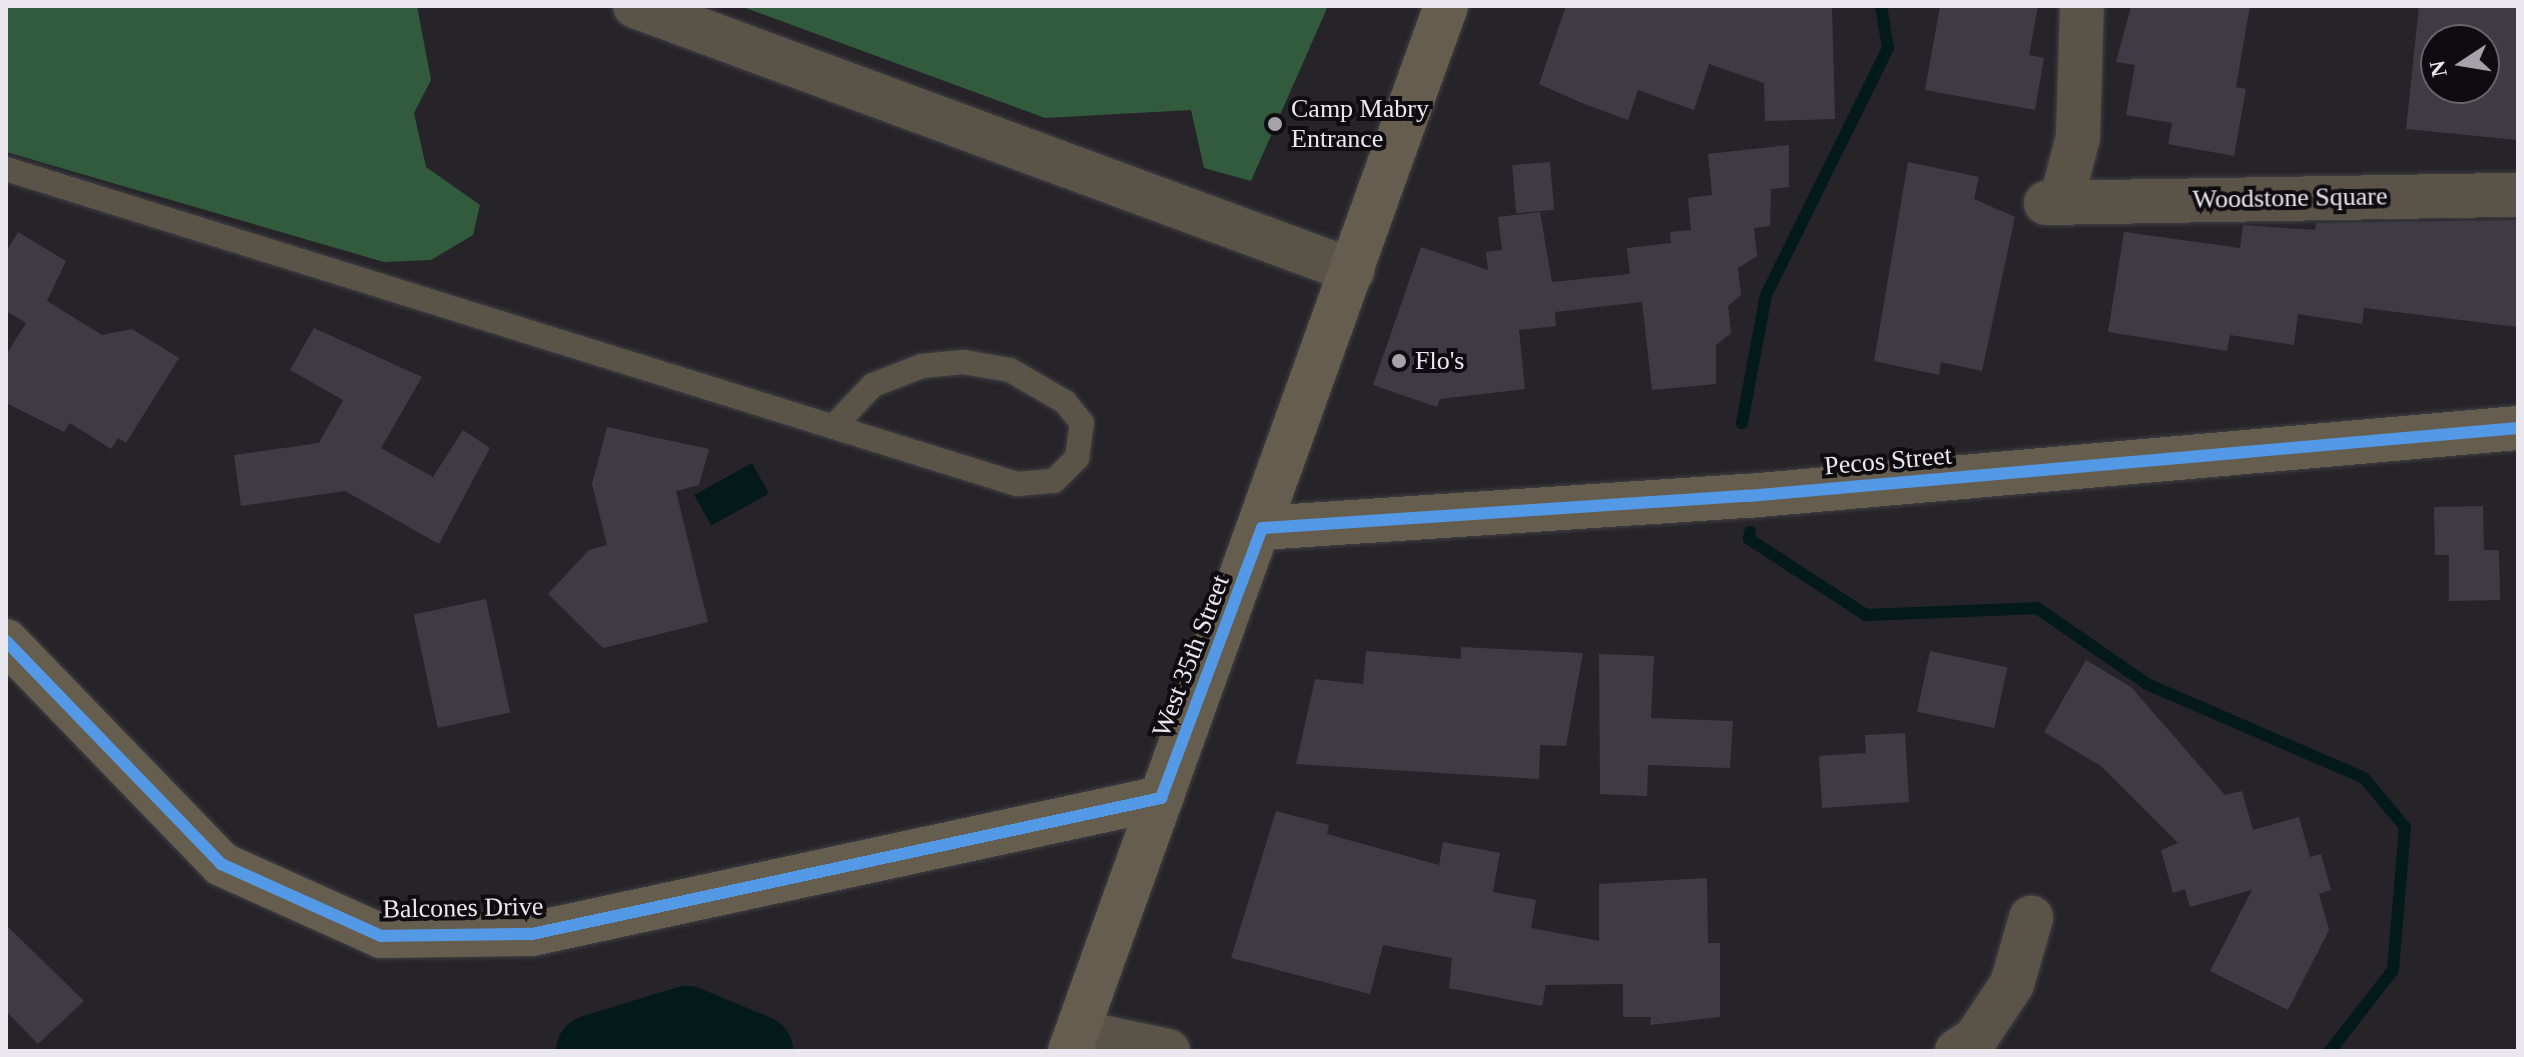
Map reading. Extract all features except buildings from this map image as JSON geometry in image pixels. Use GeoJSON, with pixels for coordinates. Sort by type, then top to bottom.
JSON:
{"type":"FeatureCollection","features":[{"type":"Feature","properties":{"kind":"street"},"geometry":{"type":"LineString","coordinates":[[635,6],[1353,271]]}},
{"type":"Feature","properties":{"kind":"street","name":"West 35th Street"},"geometry":{"type":"LineString","coordinates":[[1074,1041],[1262,528],[1446,6]]}},
{"type":"Feature","properties":{"kind":"street","name":"Woodstone Square"},"geometry":{"type":"LineString","coordinates":[[2082,6],[2078,137],[2053,203],[2518,195]]}},
{"type":"Feature","properties":{"kind":"street","name":"Pecos Street"},"geometry":{"type":"LineString","coordinates":[[1262,528],[1748,496],[2518,428]]}},
{"type":"Feature","properties":{"kind":"street","name":"Balcones Drive"},"geometry":{"type":"LineString","coordinates":[[6,641],[221,864],[381,936],[532,934],[1161,798]]}},
{"type":"Feature","properties":{"kind":"street"},"geometry":{"type":"LineString","coordinates":[[1957,1051],[1976,1038],[2012,984],[2031,918]]}},
{"type":"Feature","properties":{"kind":"street"},"geometry":{"type":"LineString","coordinates":[[1074,1041],[1168,1051]]}},
{"type":"Feature","properties":{"kind":"lane"},"geometry":{"type":"LineString","coordinates":[[6,169],[1017,484],[1054,481],[1077,458],[1082,423],[1065,402],[1010,370],[963,362],[922,366],[873,385],[834,426]]}},
{"type":"Feature","properties":{"kind":"green space"},"geometry":{"type":"Polygon","coordinates":[[[6,6],[417,6],[431,80],[414,113],[426,167],[480,205],[473,235],[431,260],[384,262],[6,152],[6,6]]]}},
{"type":"Feature","properties":{"kind":"green space"},"geometry":{"type":"Polygon","coordinates":[[[740,6],[1328,6],[1251,181],[1204,168],[1191,110],[1045,118],[740,6]]]}},
{"type":"Feature","properties":{"kind":"shaded area"},"geometry":{"type":"Polygon","coordinates":[[[752,463],[769,494],[711,526],[694,495],[752,463]]]}},
{"type":"Feature","properties":{"kind":"waterway"},"geometry":{"type":"LineString","coordinates":[[1742,423],[1766,295],[1888,48],[1881,6]]}},
{"type":"Feature","properties":{"kind":"waterway"},"geometry":{"type":"LineString","coordinates":[[1750,532],[1749,539],[1866,615],[2037,608],[2147,684],[2364,778],[2405,827],[2393,970],[2330,1051]]}},
{"type":"Feature","properties":{"kind":"waterway"},"geometry":{"type":"LineString","coordinates":[[592,1051],[687,1022],[757,1051]]}},
{"type":"Feature","properties":{"kind":"cycle path"},"geometry":{"type":"LineString","coordinates":[[6,641],[221,864],[381,936],[532,934],[1161,798],[1262,528],[1748,496],[2518,428]]}},
{"type":"Feature","properties":{"kind":"place","name":"Camp Mabry Entrance"},"geometry":{"type":"Point","coordinates":[1275,124]}},
{"type":"Feature","properties":{"kind":"place","name":"Flo's"},"geometry":{"type":"Point","coordinates":[1399,361]}}]}
